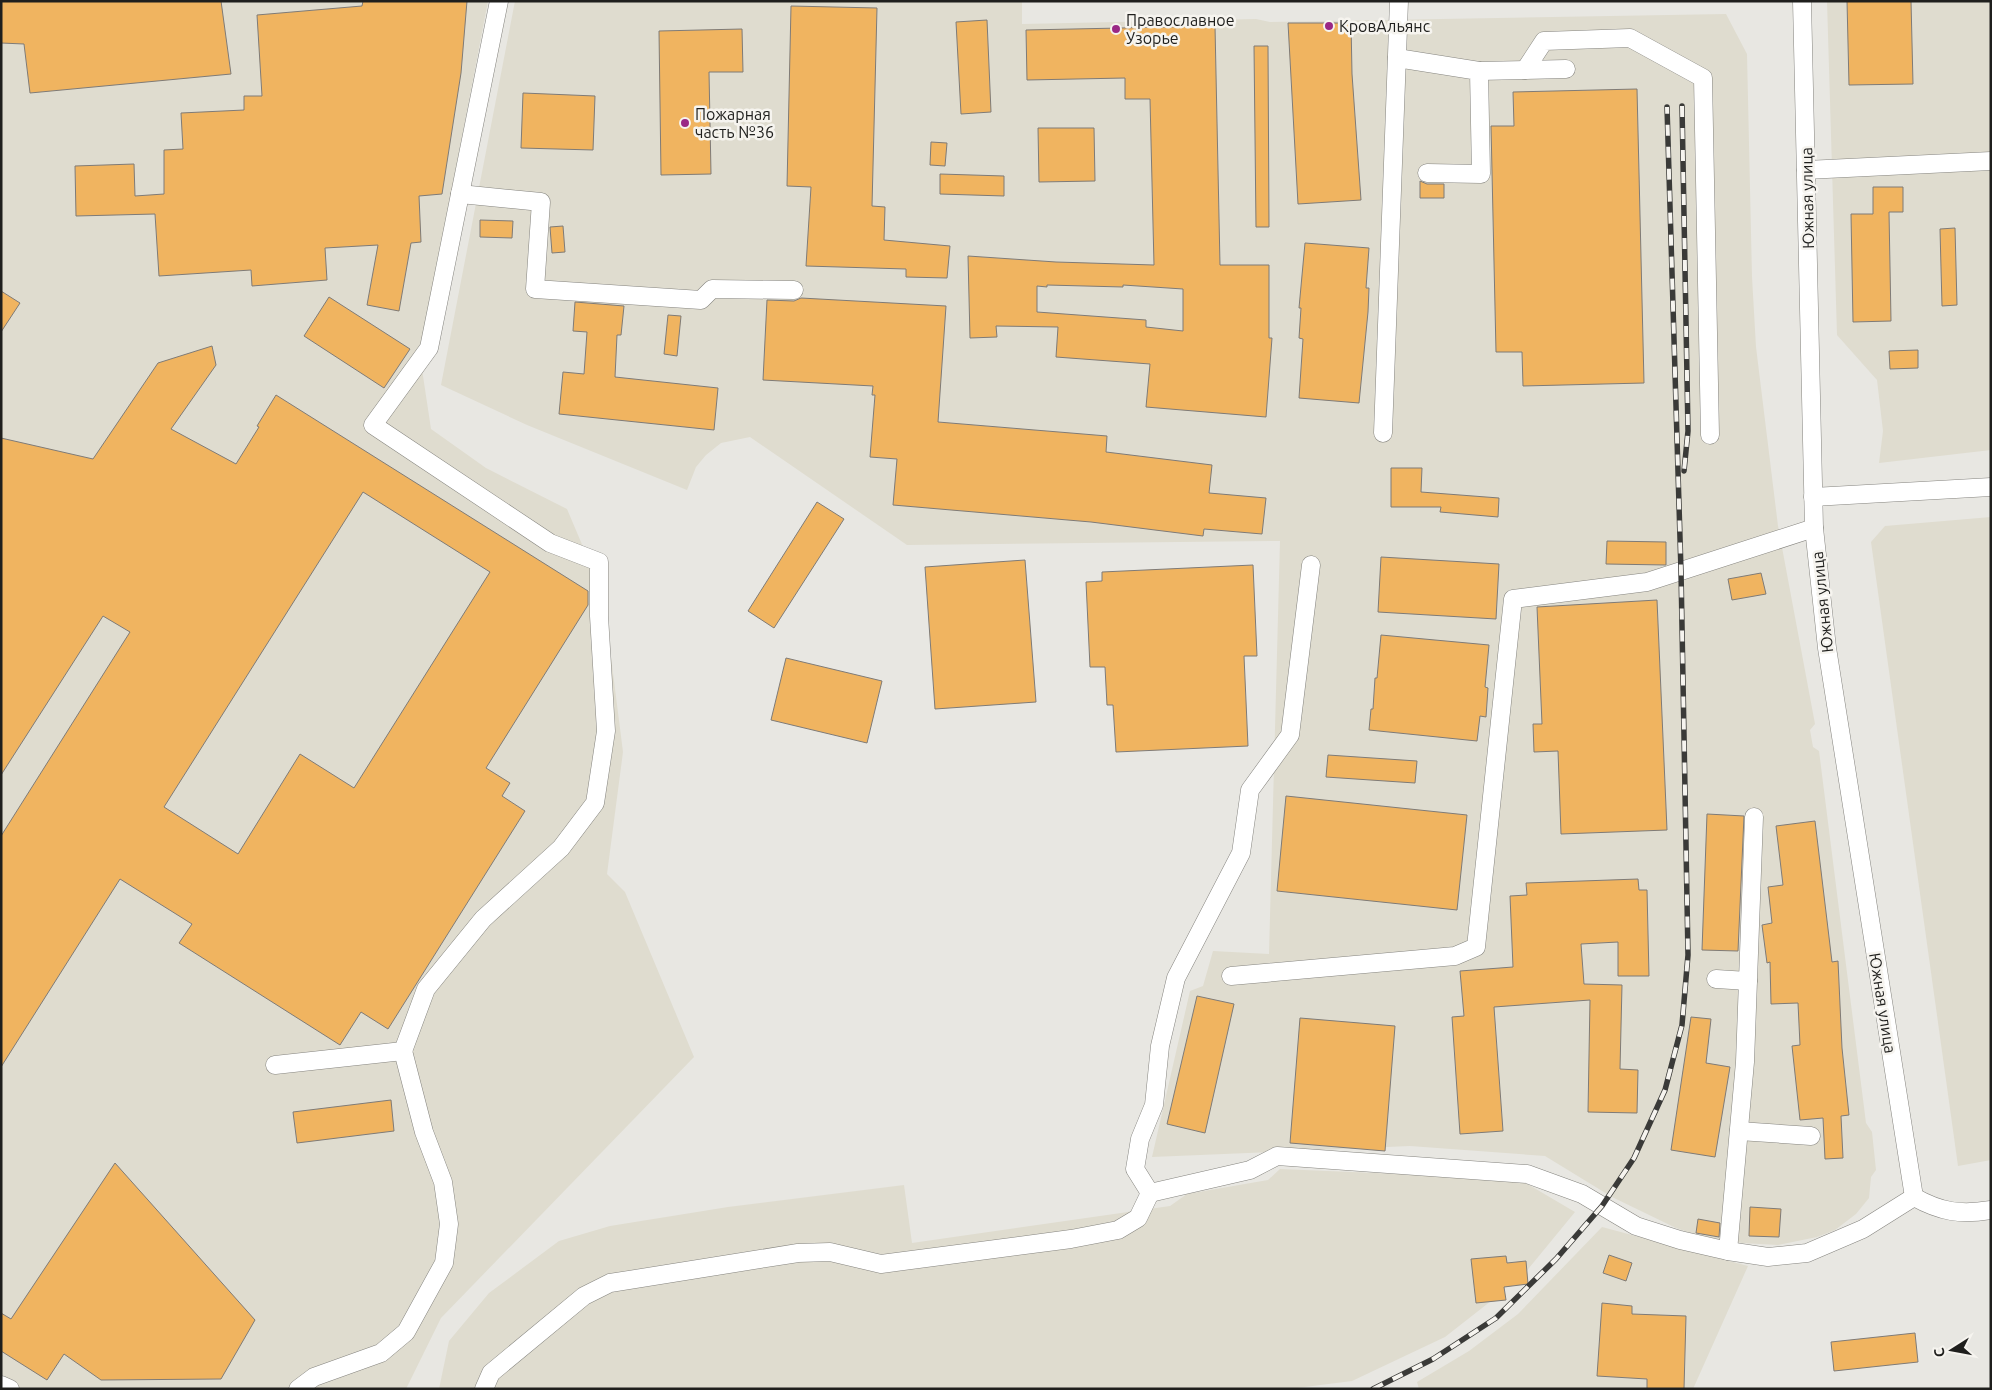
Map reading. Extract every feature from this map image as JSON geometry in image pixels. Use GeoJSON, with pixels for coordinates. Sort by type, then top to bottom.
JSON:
{"type":"FeatureCollection","features":[{"type":"Feature","properties":{"kind":"street"},"geometry":{"type":"LineString","coordinates":[[298,1389],[314,1377],[381,1353],[406,1332],[444,1263],[449,1224],[443,1182],[424,1132],[403,1051],[426,989],[483,919],[561,848],[595,803],[606,730],[599,616],[599,562],[550,543],[373,425],[429,348],[499,1]]}},
{"type":"Feature","properties":{"kind":"street"},"geometry":{"type":"LineString","coordinates":[[1383,433],[1399,1]]}},
{"type":"Feature","properties":{"kind":"street","name":"Южная улица"},"geometry":{"type":"LineString","coordinates":[[1802,1],[1814,528],[1827,648],[1914,1197]]}},
{"type":"Feature","properties":{"kind":"street"},"geometry":{"type":"LineString","coordinates":[[1525,70],[1544,41],[1630,38],[1703,78],[1710,435]]}},
{"type":"Feature","properties":{"kind":"street"},"geometry":{"type":"LineString","coordinates":[[1397,58],[1479,71],[1566,69]]}},
{"type":"Feature","properties":{"kind":"street"},"geometry":{"type":"LineString","coordinates":[[1427,174],[1481,174],[1479,71]]}},
{"type":"Feature","properties":{"kind":"street"},"geometry":{"type":"LineString","coordinates":[[1806,170],[1991,161]]}},
{"type":"Feature","properties":{"kind":"street"},"geometry":{"type":"LineString","coordinates":[[460,194],[541,202],[535,289],[701,300],[712,289],[794,290]]}},
{"type":"Feature","properties":{"kind":"street"},"geometry":{"type":"LineString","coordinates":[[1813,497],[1991,487]]}},
{"type":"Feature","properties":{"kind":"street"},"geometry":{"type":"LineString","coordinates":[[1231,976],[1455,956],[1476,947],[1513,599],[1647,582],[1814,528]]}},
{"type":"Feature","properties":{"kind":"street"},"geometry":{"type":"LineString","coordinates":[[1150,1193],[1135,1170],[1140,1139],[1154,1104],[1160,1046],[1176,978],[1241,853],[1250,790],[1290,735],[1311,565]]}},
{"type":"Feature","properties":{"kind":"street"},"geometry":{"type":"LineString","coordinates":[[1728,1251],[1744,1062],[1754,817]]}},
{"type":"Feature","properties":{"kind":"street"},"geometry":{"type":"LineString","coordinates":[[1716,979],[1748,981]]}},
{"type":"Feature","properties":{"kind":"street"},"geometry":{"type":"LineString","coordinates":[[275,1065],[403,1051]]}},
{"type":"Feature","properties":{"kind":"street"},"geometry":{"type":"LineString","coordinates":[[1739,1131],[1811,1136]]}},
{"type":"Feature","properties":{"kind":"street"},"geometry":{"type":"LineString","coordinates":[[1150,1193],[1250,1170],[1277,1156],[1527,1174],[1582,1194],[1636,1226],[1680,1240],[1728,1251],[1768,1256],[1807,1253],[1863,1229],[1914,1197],[1934,1208],[1969,1213],[1991,1210]]}},
{"type":"Feature","properties":{"kind":"street"},"geometry":{"type":"LineString","coordinates":[[484,1389],[491,1373],[499,1366],[584,1296],[610,1283],[798,1253],[830,1252],[881,1264],[1070,1239],[1118,1230],[1138,1218],[1150,1193]]}},
{"type":"Feature","properties":{"kind":"street"},"geometry":{"type":"LineString","coordinates":[[1,1385],[10,1389]]}},
{"type":"Feature","properties":{"kind":"shaded area"},"geometry":{"type":"Polygon","coordinates":[[[1,1],[488,1],[420,356],[431,429],[486,468],[567,509],[603,594],[623,752],[607,874],[625,892],[694,1057],[441,1318],[406,1389],[1,1389],[1,1]]]}},
{"type":"Feature","properties":{"kind":"shaded area"},"geometry":{"type":"Polygon","coordinates":[[[515,1],[1022,1],[1022,24],[1256,19],[1270,22],[1726,14],[1747,54],[1752,277],[1756,347],[1778,526],[1815,724],[1810,730],[1813,747],[1819,751],[1866,1123],[1872,1132],[1876,1170],[1871,1177],[1869,1198],[1856,1214],[1835,1230],[1817,1237],[1778,1245],[1742,1243],[1696,1235],[1676,1228],[1612,1197],[1545,1156],[1410,1146],[1152,1157],[1190,991],[1203,986],[1213,951],[1269,954],[1280,541],[907,545],[750,437],[721,443],[706,455],[696,467],[687,490],[527,425],[441,385],[515,1]]]}},
{"type":"Feature","properties":{"kind":"shaded area"},"geometry":{"type":"Polygon","coordinates":[[[1827,1],[1991,1],[1991,450],[1879,463],[1883,431],[1877,380],[1837,335],[1827,1]]]}},
{"type":"Feature","properties":{"kind":"shaded area"},"geometry":{"type":"Polygon","coordinates":[[[1991,517],[1991,1160],[1958,1166],[1871,542],[1885,526],[1991,517]]]}},
{"type":"Feature","properties":{"kind":"shaded area"},"geometry":{"type":"Polygon","coordinates":[[[1280,1169],[1519,1179],[1575,1212],[1520,1279],[1504,1287],[1506,1300],[1491,1301],[1445,1337],[1352,1381],[1289,1389],[439,1389],[449,1341],[489,1293],[559,1241],[610,1226],[728,1207],[904,1185],[912,1243],[1170,1206],[1187,1194],[1268,1180],[1280,1169]]]}},
{"type":"Feature","properties":{"kind":"shaded area"},"geometry":{"type":"Polygon","coordinates":[[[1602,1227],[1748,1266],[1693,1389],[1419,1389],[1417,1382],[1469,1351],[1518,1314],[1602,1227]]]}},
{"type":"Feature","properties":{"kind":"building"},"geometry":{"type":"Polygon","coordinates":[[[1,1],[221,1],[231,74],[30,93],[24,44],[1,43],[1,1]]]}},
{"type":"Feature","properties":{"kind":"building"},"geometry":{"type":"Polygon","coordinates":[[[363,1],[467,1],[461,73],[442,194],[419,196],[421,242],[411,243],[399,311],[367,305],[378,245],[325,248],[327,280],[252,286],[251,270],[159,276],[155,214],[76,216],[75,166],[134,164],[135,196],[164,194],[164,150],[183,149],[181,113],[244,110],[244,96],[262,96],[257,15],[362,6],[363,1]]]}},
{"type":"Feature","properties":{"kind":"building"},"geometry":{"type":"Polygon","coordinates":[[[1847,1],[1911,1],[1913,84],[1849,85],[1847,1]]]}},
{"type":"Feature","properties":{"kind":"building"},"geometry":{"type":"Polygon","coordinates":[[[791,6],[877,8],[872,206],[885,207],[884,240],[950,246],[947,278],[906,277],[906,269],[806,266],[811,187],[787,186],[791,6]]]}},
{"type":"Feature","properties":{"kind":"building"},"geometry":{"type":"Polygon","coordinates":[[[987,20],[991,112],[961,114],[956,22],[987,20]]]}},
{"type":"Feature","properties":{"kind":"building"},"geometry":{"type":"Polygon","coordinates":[[[1288,23],[1351,23],[1352,74],[1361,200],[1298,204],[1288,23]]]}},
{"type":"Feature","properties":{"kind":"building"},"geometry":{"type":"Polygon","coordinates":[[[1215,26],[1220,265],[1269,265],[1269,338],[1272,338],[1266,417],[1146,407],[1150,364],[1056,357],[1058,327],[996,326],[997,337],[970,338],[968,256],[1056,262],[1154,265],[1150,99],[1125,99],[1125,78],[1027,80],[1026,30],[1215,26]],[[1123,285],[1123,287],[1037,286],[1037,312],[1146,320],[1146,327],[1183,331],[1183,289],[1123,285]]]}},
{"type":"Feature","properties":{"kind":"building","name":"Пожарная часть №36"},"geometry":{"type":"Polygon","coordinates":[[[742,29],[743,72],[709,72],[711,174],[661,175],[659,31],[742,29]]]}},
{"type":"Feature","properties":{"kind":"building"},"geometry":{"type":"Polygon","coordinates":[[[1254,46],[1268,46],[1269,227],[1256,227],[1254,46]]]}},
{"type":"Feature","properties":{"kind":"building"},"geometry":{"type":"Polygon","coordinates":[[[1637,89],[1644,383],[1523,386],[1522,352],[1496,352],[1491,126],[1514,126],[1513,92],[1637,89]]]}},
{"type":"Feature","properties":{"kind":"building"},"geometry":{"type":"Polygon","coordinates":[[[523,93],[595,96],[593,150],[521,148],[523,93]]]}},
{"type":"Feature","properties":{"kind":"building"},"geometry":{"type":"Polygon","coordinates":[[[1038,128],[1094,128],[1095,181],[1039,182],[1038,128]]]}},
{"type":"Feature","properties":{"kind":"building"},"geometry":{"type":"Polygon","coordinates":[[[931,142],[947,143],[945,166],[930,165],[931,142]]]}},
{"type":"Feature","properties":{"kind":"building"},"geometry":{"type":"Polygon","coordinates":[[[940,174],[1004,176],[1004,196],[940,194],[940,174]]]}},
{"type":"Feature","properties":{"kind":"building"},"geometry":{"type":"Polygon","coordinates":[[[1420,181],[1427,184],[1444,184],[1444,198],[1420,198],[1420,181]]]}},
{"type":"Feature","properties":{"kind":"building"},"geometry":{"type":"Polygon","coordinates":[[[1873,187],[1903,187],[1903,212],[1889,212],[1891,321],[1853,322],[1851,214],[1873,214],[1873,187]]]}},
{"type":"Feature","properties":{"kind":"building"},"geometry":{"type":"Polygon","coordinates":[[[480,220],[513,221],[512,238],[480,237],[480,220]]]}},
{"type":"Feature","properties":{"kind":"building"},"geometry":{"type":"Polygon","coordinates":[[[563,226],[565,252],[552,253],[550,227],[563,226]]]}},
{"type":"Feature","properties":{"kind":"building"},"geometry":{"type":"Polygon","coordinates":[[[1955,228],[1957,305],[1942,306],[1940,229],[1955,228]]]}},
{"type":"Feature","properties":{"kind":"building"},"geometry":{"type":"Polygon","coordinates":[[[1305,243],[1369,248],[1366,288],[1369,288],[1368,312],[1359,403],[1299,398],[1303,339],[1299,338],[1301,308],[1299,308],[1305,243]]]}},
{"type":"Feature","properties":{"kind":"building"},"geometry":{"type":"Polygon","coordinates":[[[1,291],[20,303],[1,332],[1,291]]]}},
{"type":"Feature","properties":{"kind":"building"},"geometry":{"type":"Polygon","coordinates":[[[329,297],[410,349],[384,388],[304,336],[329,297]]]}},
{"type":"Feature","properties":{"kind":"building"},"geometry":{"type":"Polygon","coordinates":[[[801,298],[946,306],[938,422],[1107,436],[1106,452],[1212,465],[1209,493],[1266,498],[1262,534],[1204,529],[1203,536],[1091,522],[893,505],[897,459],[870,457],[875,395],[872,395],[873,386],[763,380],[767,300],[794,301],[801,298]]]}},
{"type":"Feature","properties":{"kind":"building"},"geometry":{"type":"Polygon","coordinates":[[[575,302],[624,306],[621,335],[617,335],[615,377],[718,388],[714,430],[559,414],[563,372],[584,374],[587,332],[573,331],[575,302]]]}},
{"type":"Feature","properties":{"kind":"building"},"geometry":{"type":"Polygon","coordinates":[[[668,315],[681,316],[677,356],[664,354],[668,315]]]}},
{"type":"Feature","properties":{"kind":"building"},"geometry":{"type":"Polygon","coordinates":[[[212,346],[216,365],[171,429],[236,464],[276,395],[588,591],[588,605],[486,768],[510,783],[502,796],[525,811],[388,1029],[361,1012],[340,1045],[179,943],[192,924],[120,879],[1,1067],[1,836],[130,632],[103,616],[1,775],[1,438],[93,459],[158,363],[212,346]],[[363,492],[164,807],[238,854],[300,754],[354,788],[490,572],[363,492]]]}},
{"type":"Feature","properties":{"kind":"building"},"geometry":{"type":"Polygon","coordinates":[[[1918,350],[1918,368],[1890,369],[1889,351],[1918,350]]]}},
{"type":"Feature","properties":{"kind":"building"},"geometry":{"type":"Polygon","coordinates":[[[1391,468],[1422,468],[1421,492],[1499,498],[1498,517],[1440,512],[1441,507],[1391,507],[1391,468]]]}},
{"type":"Feature","properties":{"kind":"building"},"geometry":{"type":"Polygon","coordinates":[[[817,502],[844,519],[774,628],[748,611],[817,502]]]}},
{"type":"Feature","properties":{"kind":"building"},"geometry":{"type":"Polygon","coordinates":[[[1607,541],[1666,542],[1666,565],[1606,564],[1607,541]]]}},
{"type":"Feature","properties":{"kind":"building"},"geometry":{"type":"Polygon","coordinates":[[[1381,557],[1499,564],[1496,619],[1378,612],[1381,557]]]}},
{"type":"Feature","properties":{"kind":"building"},"geometry":{"type":"Polygon","coordinates":[[[1025,560],[1036,702],[935,709],[925,567],[1025,560]]]}},
{"type":"Feature","properties":{"kind":"building"},"geometry":{"type":"Polygon","coordinates":[[[1253,565],[1257,656],[1244,656],[1248,746],[1116,752],[1113,705],[1107,705],[1105,667],[1090,667],[1086,582],[1102,581],[1102,572],[1253,565]]]}},
{"type":"Feature","properties":{"kind":"building"},"geometry":{"type":"Polygon","coordinates":[[[1761,573],[1766,594],[1732,600],[1728,579],[1761,573]]]}},
{"type":"Feature","properties":{"kind":"building"},"geometry":{"type":"Polygon","coordinates":[[[1657,600],[1667,830],[1561,834],[1558,751],[1534,752],[1533,724],[1542,724],[1537,607],[1657,600]]]}},
{"type":"Feature","properties":{"kind":"building"},"geometry":{"type":"Polygon","coordinates":[[[1381,635],[1489,645],[1485,687],[1488,688],[1486,717],[1480,716],[1477,741],[1369,730],[1381,635]]]}},
{"type":"Feature","properties":{"kind":"building"},"geometry":{"type":"Polygon","coordinates":[[[786,658],[882,681],[867,743],[771,720],[786,658]]]}},
{"type":"Feature","properties":{"kind":"building"},"geometry":{"type":"Polygon","coordinates":[[[1328,755],[1417,761],[1415,783],[1326,777],[1328,755]]]}},
{"type":"Feature","properties":{"kind":"building"},"geometry":{"type":"Polygon","coordinates":[[[1286,796],[1467,815],[1457,910],[1277,891],[1286,796]]]}},
{"type":"Feature","properties":{"kind":"building"},"geometry":{"type":"Polygon","coordinates":[[[1707,814],[1744,816],[1738,951],[1702,950],[1707,814]]]}},
{"type":"Feature","properties":{"kind":"building"},"geometry":{"type":"Polygon","coordinates":[[[1815,821],[1832,962],[1838,961],[1842,1048],[1849,1115],[1841,1116],[1843,1158],[1825,1159],[1823,1118],[1800,1120],[1792,1046],[1800,1045],[1798,1003],[1771,1004],[1770,962],[1767,963],[1762,925],[1772,923],[1768,887],[1783,885],[1776,826],[1815,821]]]}},
{"type":"Feature","properties":{"kind":"building"},"geometry":{"type":"Polygon","coordinates":[[[1638,879],[1639,890],[1647,890],[1649,976],[1618,976],[1618,942],[1581,944],[1584,984],[1622,985],[1620,1069],[1638,1070],[1637,1113],[1588,1112],[1590,1000],[1494,1007],[1503,1131],[1460,1134],[1452,1017],[1464,1016],[1460,971],[1513,967],[1510,896],[1527,895],[1526,883],[1638,879]]]}},
{"type":"Feature","properties":{"kind":"building"},"geometry":{"type":"Polygon","coordinates":[[[1197,996],[1234,1004],[1205,1133],[1167,1124],[1197,996]]]}},
{"type":"Feature","properties":{"kind":"building"},"geometry":{"type":"Polygon","coordinates":[[[1691,1017],[1711,1019],[1706,1063],[1730,1067],[1715,1157],[1671,1150],[1691,1017]]]}},
{"type":"Feature","properties":{"kind":"building"},"geometry":{"type":"Polygon","coordinates":[[[1300,1018],[1395,1026],[1385,1151],[1290,1143],[1300,1018]]]}},
{"type":"Feature","properties":{"kind":"building"},"geometry":{"type":"Polygon","coordinates":[[[391,1100],[394,1131],[297,1143],[293,1112],[391,1100]]]}},
{"type":"Feature","properties":{"kind":"building"},"geometry":{"type":"Polygon","coordinates":[[[115,1163],[255,1320],[221,1379],[101,1380],[64,1354],[47,1380],[1,1351],[1,1313],[11,1319],[115,1163]]]}},
{"type":"Feature","properties":{"kind":"building"},"geometry":{"type":"Polygon","coordinates":[[[1750,1207],[1781,1209],[1779,1237],[1749,1236],[1750,1207]]]}},
{"type":"Feature","properties":{"kind":"building"},"geometry":{"type":"Polygon","coordinates":[[[1698,1219],[1720,1223],[1719,1237],[1696,1233],[1698,1219]]]}},
{"type":"Feature","properties":{"kind":"building"},"geometry":{"type":"Polygon","coordinates":[[[1609,1255],[1632,1263],[1626,1281],[1603,1273],[1609,1255]]]}},
{"type":"Feature","properties":{"kind":"building"},"geometry":{"type":"Polygon","coordinates":[[[1506,1256],[1507,1263],[1526,1261],[1528,1284],[1504,1287],[1506,1300],[1476,1303],[1471,1259],[1506,1256]]]}},
{"type":"Feature","properties":{"kind":"building"},"geometry":{"type":"Polygon","coordinates":[[[1602,1303],[1632,1306],[1632,1314],[1686,1316],[1684,1389],[1647,1389],[1647,1379],[1597,1376],[1602,1303]]]}},
{"type":"Feature","properties":{"kind":"building"},"geometry":{"type":"Polygon","coordinates":[[[1915,1333],[1918,1362],[1834,1371],[1831,1342],[1915,1333]]]}},
{"type":"Feature","properties":{"kind":"railway"},"geometry":{"type":"LineString","coordinates":[[1682,106],[1688,431],[1684,471]]}},
{"type":"Feature","properties":{"kind":"railway"},"geometry":{"type":"LineString","coordinates":[[1373,1389],[1433,1359],[1496,1318],[1556,1259],[1602,1206],[1634,1158],[1665,1090],[1682,1025],[1688,955],[1681,571],[1667,107]]}},
{"type":"Feature","properties":{"kind":"place","name":"КровАльянс"},"geometry":{"type":"Point","coordinates":[1329,26]}},
{"type":"Feature","properties":{"kind":"place","name":"Православное Узорье"},"geometry":{"type":"Point","coordinates":[1116,29]}},
{"type":"Feature","properties":{"kind":"place","name":"Пожарная часть №36"},"geometry":{"type":"Point","coordinates":[685,123]}}]}
